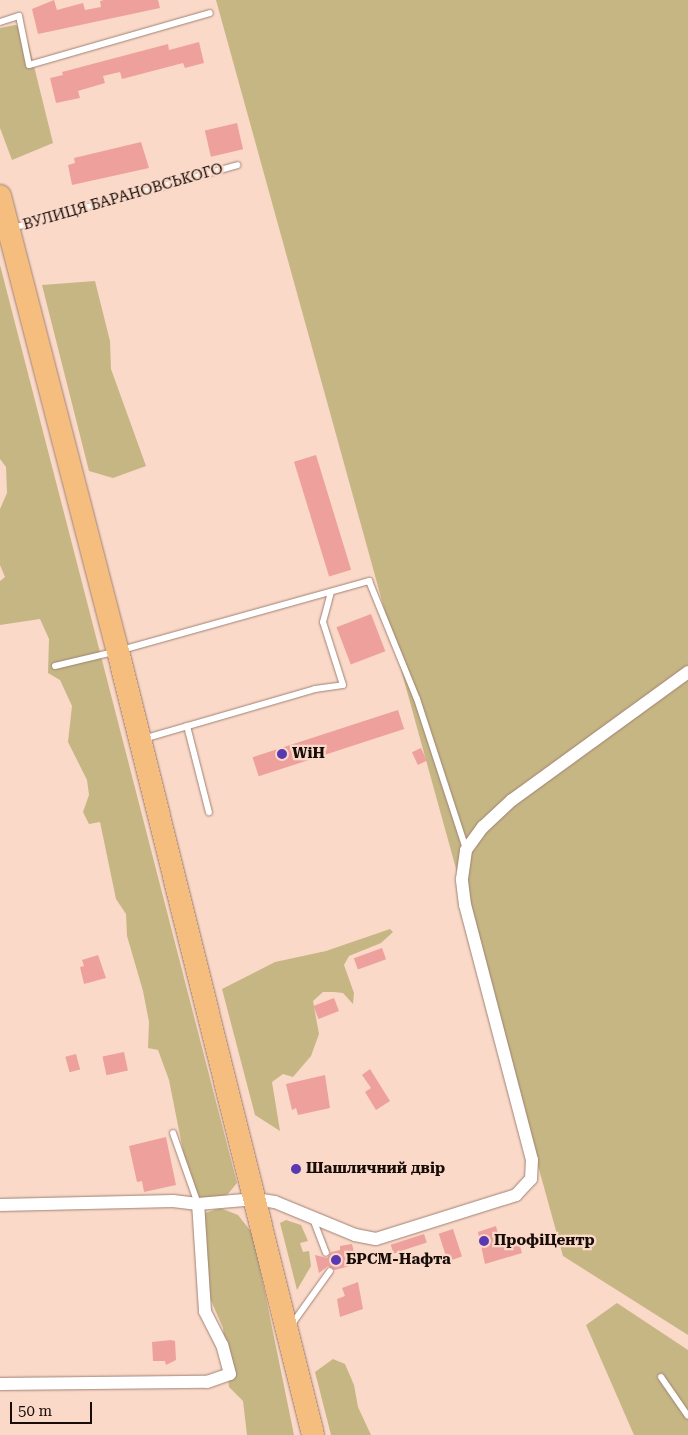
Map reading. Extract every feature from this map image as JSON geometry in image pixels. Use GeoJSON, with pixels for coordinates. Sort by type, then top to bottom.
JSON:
{"type":"FeatureCollection","features":[{"type":"Feature","properties":{"kind":"highway"},"geometry":{"type":"LineString","coordinates":[[0,196],[118,651],[256,1199],[313,1435]]}},
{"type":"Feature","properties":{"kind":"street"},"geometry":{"type":"LineString","coordinates":[[0,1205],[173,1201],[198,1204],[256,1199],[275,1202],[355,1235],[376,1239],[516,1195],[531,1179],[532,1160],[465,905],[462,879],[466,850],[483,826],[512,800],[688,672]]}},
{"type":"Feature","properties":{"kind":"street"},"geometry":{"type":"LineString","coordinates":[[0,1384],[207,1382],[230,1374],[222,1345],[205,1311],[198,1204]]}},
{"type":"Feature","properties":{"kind":"lane"},"geometry":{"type":"LineString","coordinates":[[0,22],[19,16],[29,65],[210,13]]}},
{"type":"Feature","properties":{"kind":"lane","name":"ВУЛИЦЯ БАРАНОВСЬКОГО"},"geometry":{"type":"LineString","coordinates":[[9,230],[237,165]]}},
{"type":"Feature","properties":{"kind":"lane"},"geometry":{"type":"LineString","coordinates":[[55,666],[118,651],[331,593],[369,580],[417,699],[466,850]]}},
{"type":"Feature","properties":{"kind":"lane"},"geometry":{"type":"LineString","coordinates":[[139,740],[315,689],[343,685],[323,622],[331,593]]}},
{"type":"Feature","properties":{"kind":"lane"},"geometry":{"type":"LineString","coordinates":[[187,726],[210,812]]}},
{"type":"Feature","properties":{"kind":"lane"},"geometry":{"type":"LineString","coordinates":[[173,1133],[198,1204]]}},
{"type":"Feature","properties":{"kind":"lane"},"geometry":{"type":"LineString","coordinates":[[313,1217],[326,1253]]}},
{"type":"Feature","properties":{"kind":"lane"},"geometry":{"type":"LineString","coordinates":[[288,1329],[330,1271]]}},
{"type":"Feature","properties":{"kind":"lane"},"geometry":{"type":"LineString","coordinates":[[661,1377],[688,1416]]}},
{"type":"Feature","properties":{"kind":"shaded area"},"geometry":{"type":"Polygon","coordinates":[[[216,0],[688,0],[688,1335],[563,1256],[216,0]]]}},
{"type":"Feature","properties":{"kind":"shaded area"},"geometry":{"type":"Polygon","coordinates":[[[15,25],[22,27],[29,46],[53,143],[12,160],[0,128],[0,28],[15,25]]]}},
{"type":"Feature","properties":{"kind":"shaded area"},"geometry":{"type":"Polygon","coordinates":[[[0,265],[237,1183],[227,1195],[203,1202],[192,1196],[169,1080],[158,1050],[148,1048],[149,1022],[143,991],[127,936],[126,914],[116,899],[100,822],[89,824],[83,812],[89,795],[87,780],[68,742],[72,706],[60,680],[48,673],[49,639],[40,619],[0,625],[0,581],[5,577],[0,565],[0,509],[7,493],[6,467],[0,459],[0,265]]]}},
{"type":"Feature","properties":{"kind":"shaded area"},"geometry":{"type":"Polygon","coordinates":[[[95,281],[110,341],[111,369],[146,466],[113,478],[89,471],[42,285],[95,281]]]}},
{"type":"Feature","properties":{"kind":"shaded area"},"geometry":{"type":"Polygon","coordinates":[[[390,929],[393,932],[381,943],[349,956],[344,965],[354,993],[353,1004],[343,993],[334,992],[323,992],[313,1001],[319,1034],[311,1056],[293,1077],[283,1074],[272,1082],[280,1131],[255,1115],[222,989],[275,962],[326,951],[390,929]]]}},
{"type":"Feature","properties":{"kind":"shaded area"},"geometry":{"type":"Polygon","coordinates":[[[220,1208],[238,1215],[253,1234],[294,1435],[247,1435],[243,1401],[229,1387],[223,1328],[203,1282],[196,1221],[205,1213],[220,1208]]]}},
{"type":"Feature","properties":{"kind":"shaded area"},"geometry":{"type":"Polygon","coordinates":[[[286,1220],[301,1225],[308,1241],[300,1243],[303,1252],[309,1251],[311,1266],[297,1290],[280,1223],[286,1220]]]}},
{"type":"Feature","properties":{"kind":"shaded area"},"geometry":{"type":"Polygon","coordinates":[[[617,1303],[688,1350],[688,1435],[634,1435],[586,1325],[617,1303]]]}},
{"type":"Feature","properties":{"kind":"shaded area"},"geometry":{"type":"Polygon","coordinates":[[[333,1359],[345,1364],[354,1385],[358,1407],[371,1435],[331,1435],[315,1372],[333,1359]]]}},
{"type":"Feature","properties":{"kind":"building"},"geometry":{"type":"Polygon","coordinates":[[[54,0],[57,10],[83,3],[85,10],[101,7],[100,1],[104,0],[158,0],[160,8],[38,34],[32,9],[54,0]]]}},
{"type":"Feature","properties":{"kind":"building"},"geometry":{"type":"Polygon","coordinates":[[[199,42],[204,63],[185,68],[183,63],[122,79],[120,72],[103,76],[105,83],[78,91],[80,98],[56,103],[50,78],[63,75],[62,72],[168,44],[169,50],[199,42]]]}},
{"type":"Feature","properties":{"kind":"building"},"geometry":{"type":"Polygon","coordinates":[[[237,123],[243,149],[211,157],[205,130],[237,123]]]}},
{"type":"Feature","properties":{"kind":"building"},"geometry":{"type":"Polygon","coordinates":[[[141,142],[149,168],[72,185],[68,165],[75,163],[74,158],[141,142]]]}},
{"type":"Feature","properties":{"kind":"building"},"geometry":{"type":"Polygon","coordinates":[[[316,455],[351,570],[329,576],[294,462],[316,455]]]}},
{"type":"Feature","properties":{"kind":"building"},"geometry":{"type":"Polygon","coordinates":[[[371,614],[385,651],[351,665],[336,627],[371,614]]]}},
{"type":"Feature","properties":{"kind":"building"},"geometry":{"type":"Polygon","coordinates":[[[398,710],[404,729],[259,776],[252,757],[398,710]]]}},
{"type":"Feature","properties":{"kind":"building"},"geometry":{"type":"Polygon","coordinates":[[[421,748],[427,761],[418,765],[412,752],[421,748]]]}},
{"type":"Feature","properties":{"kind":"building"},"geometry":{"type":"Polygon","coordinates":[[[382,948],[386,959],[358,970],[354,958],[382,948]]]}},
{"type":"Feature","properties":{"kind":"building"},"geometry":{"type":"Polygon","coordinates":[[[98,955],[106,978],[84,984],[80,967],[84,966],[82,960],[98,955]]]}},
{"type":"Feature","properties":{"kind":"building"},"geometry":{"type":"Polygon","coordinates":[[[334,998],[339,1011],[318,1019],[313,1006],[334,998]]]}},
{"type":"Feature","properties":{"kind":"building"},"geometry":{"type":"Polygon","coordinates":[[[124,1052],[128,1071],[106,1075],[102,1057],[124,1052]]]}},
{"type":"Feature","properties":{"kind":"building"},"geometry":{"type":"Polygon","coordinates":[[[76,1054],[80,1069],[70,1072],[65,1057],[76,1054]]]}},
{"type":"Feature","properties":{"kind":"building"},"geometry":{"type":"Polygon","coordinates":[[[370,1069],[390,1101],[376,1110],[365,1092],[371,1088],[362,1075],[370,1069]]]}},
{"type":"Feature","properties":{"kind":"building"},"geometry":{"type":"Polygon","coordinates":[[[325,1075],[330,1108],[298,1115],[296,1108],[292,1110],[286,1084],[325,1075]]]}},
{"type":"Feature","properties":{"kind":"building"},"geometry":{"type":"Polygon","coordinates":[[[166,1137],[176,1185],[144,1192],[142,1181],[137,1182],[129,1146],[166,1137]]]}},
{"type":"Feature","properties":{"kind":"building"},"geometry":{"type":"Polygon","coordinates":[[[496,1226],[500,1243],[518,1239],[522,1253],[485,1264],[478,1232],[496,1226]]]}},
{"type":"Feature","properties":{"kind":"building"},"geometry":{"type":"Polygon","coordinates":[[[453,1229],[462,1257],[448,1261],[439,1234],[453,1229]]]}},
{"type":"Feature","properties":{"kind":"building"},"geometry":{"type":"Polygon","coordinates":[[[424,1234],[427,1243],[393,1253],[391,1245],[424,1234]]]}},
{"type":"Feature","properties":{"kind":"building","name":"БРСМ-Нафта"},"geometry":{"type":"Polygon","coordinates":[[[352,1244],[357,1264],[335,1270],[328,1266],[319,1273],[315,1255],[327,1258],[331,1252],[340,1250],[340,1246],[352,1244]]]}},
{"type":"Feature","properties":{"kind":"building"},"geometry":{"type":"Polygon","coordinates":[[[358,1282],[363,1309],[340,1317],[337,1299],[345,1296],[342,1288],[358,1282]]]}},
{"type":"Feature","properties":{"kind":"building"},"geometry":{"type":"Polygon","coordinates":[[[175,1341],[176,1360],[166,1365],[165,1361],[153,1361],[152,1342],[175,1341]]]}},
{"type":"Feature","properties":{"kind":"place","name":"WiH"},"geometry":{"type":"Point","coordinates":[282,754]}},
{"type":"Feature","properties":{"kind":"place","name":"Шашличний двір"},"geometry":{"type":"Point","coordinates":[296,1169]}},
{"type":"Feature","properties":{"kind":"place","name":"ПрофіЦентр"},"geometry":{"type":"Point","coordinates":[484,1241]}},
{"type":"Feature","properties":{"kind":"place","name":"БРСМ-Нафта"},"geometry":{"type":"Point","coordinates":[336,1260]}}]}
